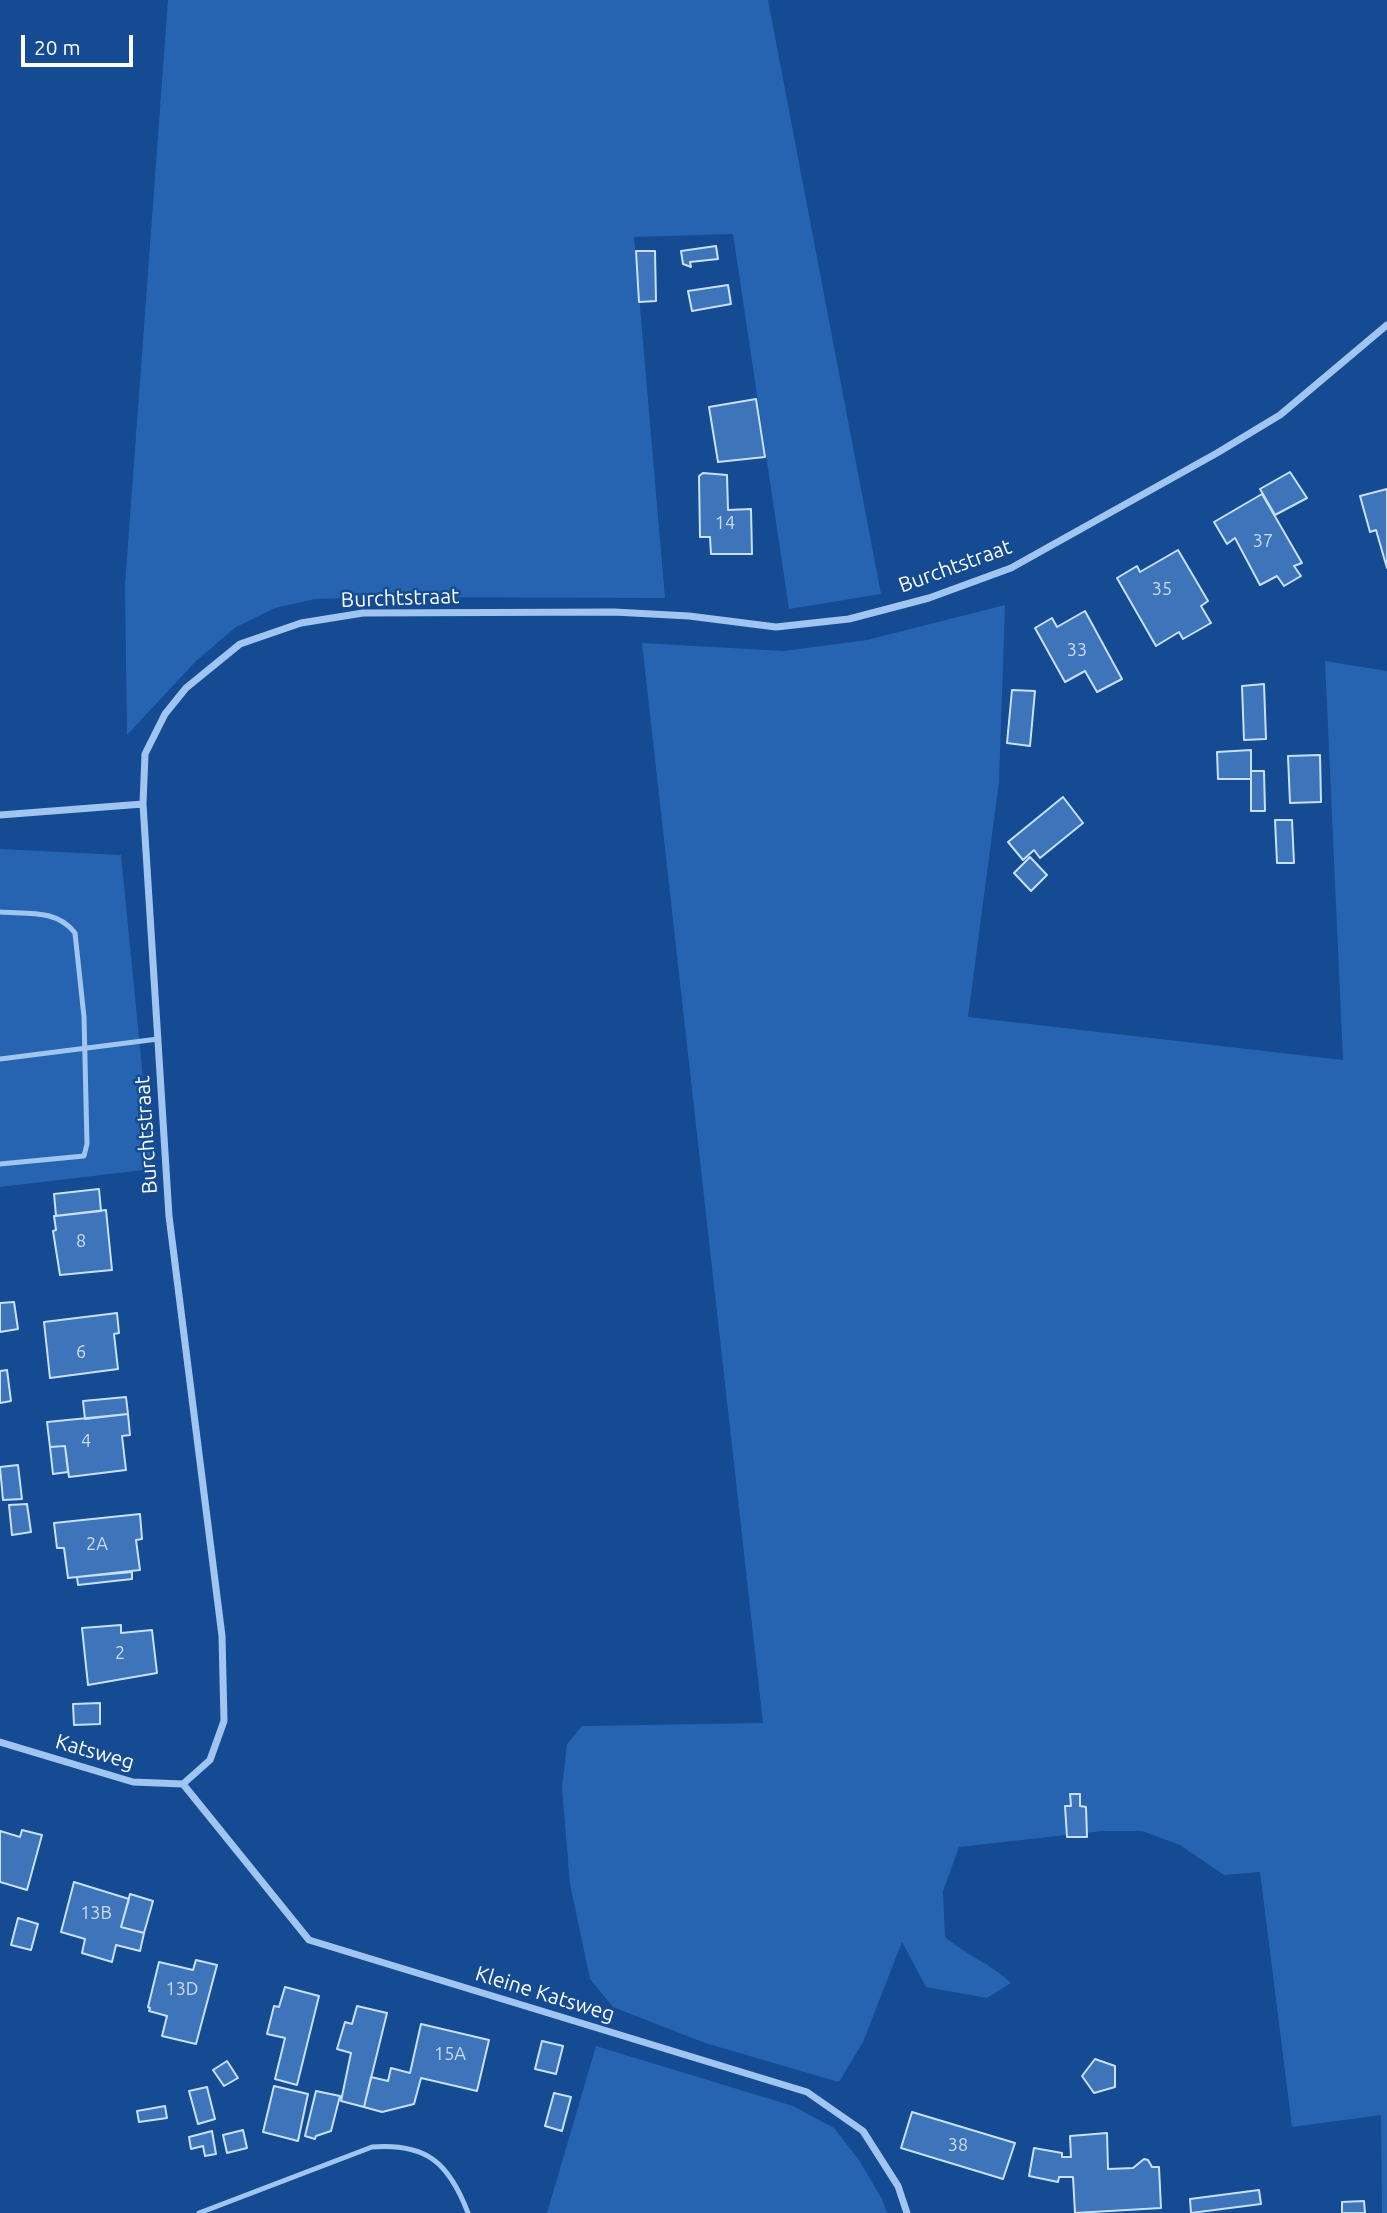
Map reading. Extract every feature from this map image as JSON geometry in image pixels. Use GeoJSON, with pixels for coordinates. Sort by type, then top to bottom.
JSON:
{"type":"FeatureCollection","features":[{"type":"Feature","properties":{"kind":"street","name":"Burchtstraat"},"geometry":{"type":"LineString","coordinates":[[183,1784],[211,1760],[224,1721],[222,1636],[169,1216],[144,804],[145,754],[165,714],[186,688],[240,644],[301,623],[363,612],[614,612],[689,616],[776,627],[849,619],[929,598],[1011,568],[1280,415],[1387,325]]}},
{"type":"Feature","properties":{"kind":"street"},"geometry":{"type":"LineString","coordinates":[[0,814],[144,804]]}},
{"type":"Feature","properties":{"kind":"street","name":"Katsweg"},"geometry":{"type":"LineString","coordinates":[[0,1742],[133,1783],[183,1784]]}},
{"type":"Feature","properties":{"kind":"street","name":"Kleine Katsweg"},"geometry":{"type":"LineString","coordinates":[[183,1784],[309,1940],[807,2092],[863,2131],[898,2186],[907,2213]]}},
{"type":"Feature","properties":{"kind":"lane"},"geometry":{"type":"LineString","coordinates":[[0,912],[50,915],[67,921],[75,933],[84,1017],[87,1144],[84,1156],[0,1164]]}},
{"type":"Feature","properties":{"kind":"lane"},"geometry":{"type":"LineString","coordinates":[[0,1059],[158,1039]]}},
{"type":"Feature","properties":{"kind":"lane"},"geometry":{"type":"LineString","coordinates":[[200,2213],[372,2147],[391,2146],[413,2148],[433,2158],[449,2173],[468,2213]]}},
{"type":"Feature","properties":{"kind":"shaded area"},"geometry":{"type":"Polygon","coordinates":[[[168,0],[768,0],[881,594],[789,609],[733,234],[634,237],[665,598],[381,597],[315,599],[275,608],[236,627],[196,661],[127,735],[125,585],[168,0]]]}},
{"type":"Feature","properties":{"kind":"shaded area"},"geometry":{"type":"Polygon","coordinates":[[[1005,605],[999,782],[968,1017],[1343,1060],[1325,661],[1387,671],[1387,2213],[1382,2213],[1381,2115],[1292,2127],[1260,1872],[1224,1875],[1180,1845],[1142,1831],[1102,1831],[959,1847],[943,1891],[945,1937],[1011,1983],[987,1998],[926,1987],[902,1942],[863,2042],[839,2082],[705,2043],[613,2007],[590,1979],[570,1884],[562,1788],[567,1744],[582,1726],[763,1723],[642,643],[784,651],[867,640],[1005,605]]]}},
{"type":"Feature","properties":{"kind":"shaded area"},"geometry":{"type":"Polygon","coordinates":[[[0,849],[121,855],[152,1169],[0,1187],[0,849]]]}},
{"type":"Feature","properties":{"kind":"shaded area"},"geometry":{"type":"Polygon","coordinates":[[[596,2046],[793,2106],[834,2128],[859,2160],[882,2199],[887,2213],[547,2213],[596,2046]]]}},
{"type":"Feature","properties":{"kind":"building"},"geometry":{"type":"Polygon","coordinates":[[[716,246],[718,259],[690,262],[691,267],[683,264],[681,251],[716,246]]]}},
{"type":"Feature","properties":{"kind":"building"},"geometry":{"type":"Polygon","coordinates":[[[636,251],[655,251],[656,301],[639,302],[636,251]]]}},
{"type":"Feature","properties":{"kind":"building"},"geometry":{"type":"Polygon","coordinates":[[[728,285],[731,304],[692,311],[688,291],[728,285]]]}},
{"type":"Feature","properties":{"kind":"building"},"geometry":{"type":"Polygon","coordinates":[[[756,399],[765,457],[718,462],[709,407],[756,399]]]}},
{"type":"Feature","properties":{"kind":"building"},"geometry":{"type":"Polygon","coordinates":[[[1290,472],[1307,498],[1275,515],[1260,489],[1290,472]]]}},
{"type":"Feature","properties":{"kind":"building"},"geometry":{"type":"Polygon","coordinates":[[[703,473],[727,475],[728,510],[751,509],[752,554],[711,554],[710,537],[700,537],[699,476],[703,473]]]}},
{"type":"Feature","properties":{"kind":"building"},"geometry":{"type":"Polygon","coordinates":[[[1387,489],[1387,568],[1376,530],[1370,532],[1360,496],[1387,489]]]}},
{"type":"Feature","properties":{"kind":"building"},"geometry":{"type":"Polygon","coordinates":[[[1262,494],[1302,563],[1294,566],[1301,576],[1284,586],[1277,576],[1260,585],[1235,538],[1227,544],[1214,522],[1262,494]]]}},
{"type":"Feature","properties":{"kind":"building"},"geometry":{"type":"Polygon","coordinates":[[[1178,550],[1208,601],[1201,606],[1211,623],[1183,639],[1179,632],[1156,646],[1117,578],[1137,566],[1140,572],[1178,550]]]}},
{"type":"Feature","properties":{"kind":"building"},"geometry":{"type":"Polygon","coordinates":[[[1085,611],[1122,679],[1097,692],[1085,671],[1065,682],[1035,628],[1052,618],[1057,627],[1085,611]]]}},
{"type":"Feature","properties":{"kind":"building"},"geometry":{"type":"Polygon","coordinates":[[[1264,684],[1266,739],[1244,740],[1242,686],[1264,684]]]}},
{"type":"Feature","properties":{"kind":"building"},"geometry":{"type":"Polygon","coordinates":[[[1012,690],[1035,691],[1030,746],[1007,743],[1012,690]]]}},
{"type":"Feature","properties":{"kind":"building"},"geometry":{"type":"Polygon","coordinates":[[[1251,750],[1251,779],[1218,779],[1217,752],[1251,750]]]}},
{"type":"Feature","properties":{"kind":"building"},"geometry":{"type":"Polygon","coordinates":[[[1320,755],[1321,802],[1290,803],[1288,756],[1320,755]]]}},
{"type":"Feature","properties":{"kind":"building"},"geometry":{"type":"Polygon","coordinates":[[[1251,771],[1264,771],[1265,811],[1251,811],[1251,771]]]}},
{"type":"Feature","properties":{"kind":"building"},"geometry":{"type":"Polygon","coordinates":[[[1063,797],[1083,823],[1040,858],[1034,850],[1023,860],[1008,842],[1063,797]]]}},
{"type":"Feature","properties":{"kind":"building"},"geometry":{"type":"Polygon","coordinates":[[[1275,820],[1292,820],[1294,863],[1277,863],[1275,820]]]}},
{"type":"Feature","properties":{"kind":"building"},"geometry":{"type":"Polygon","coordinates":[[[1030,857],[1047,875],[1031,891],[1014,873],[1030,857]]]}},
{"type":"Feature","properties":{"kind":"building"},"geometry":{"type":"Polygon","coordinates":[[[99,1189],[101,1211],[56,1216],[54,1194],[99,1189]]]}},
{"type":"Feature","properties":{"kind":"building"},"geometry":{"type":"Polygon","coordinates":[[[106,1210],[112,1270],[60,1275],[53,1231],[56,1230],[54,1216],[106,1210]]]}},
{"type":"Feature","properties":{"kind":"building"},"geometry":{"type":"Polygon","coordinates":[[[14,1302],[18,1329],[0,1332],[0,1303],[14,1302]]]}},
{"type":"Feature","properties":{"kind":"building"},"geometry":{"type":"Polygon","coordinates":[[[117,1313],[119,1333],[114,1334],[118,1369],[50,1378],[44,1322],[117,1313]]]}},
{"type":"Feature","properties":{"kind":"building"},"geometry":{"type":"Polygon","coordinates":[[[7,1370],[11,1401],[0,1403],[0,1371],[7,1370]]]}},
{"type":"Feature","properties":{"kind":"building"},"geometry":{"type":"Polygon","coordinates":[[[126,1397],[128,1414],[85,1419],[83,1401],[126,1397]]]}},
{"type":"Feature","properties":{"kind":"building"},"geometry":{"type":"Polygon","coordinates":[[[128,1414],[130,1435],[122,1436],[126,1470],[69,1477],[65,1446],[50,1447],[47,1422],[128,1414]]]}},
{"type":"Feature","properties":{"kind":"building"},"geometry":{"type":"Polygon","coordinates":[[[65,1446],[68,1472],[53,1474],[50,1447],[65,1446]]]}},
{"type":"Feature","properties":{"kind":"building"},"geometry":{"type":"Polygon","coordinates":[[[18,1465],[22,1499],[3,1500],[0,1467],[18,1465]]]}},
{"type":"Feature","properties":{"kind":"building"},"geometry":{"type":"Polygon","coordinates":[[[27,1504],[31,1532],[12,1535],[9,1505],[27,1504]]]}},
{"type":"Feature","properties":{"kind":"building"},"geometry":{"type":"Polygon","coordinates":[[[140,1514],[142,1539],[136,1540],[140,1570],[68,1578],[64,1548],[57,1548],[54,1523],[140,1514]]]}},
{"type":"Feature","properties":{"kind":"building"},"geometry":{"type":"Polygon","coordinates":[[[132,1572],[132,1579],[78,1585],[77,1577],[132,1572]]]}},
{"type":"Feature","properties":{"kind":"building"},"geometry":{"type":"Polygon","coordinates":[[[121,1625],[121,1633],[152,1630],[157,1673],[88,1685],[82,1628],[121,1625]]]}},
{"type":"Feature","properties":{"kind":"building"},"geometry":{"type":"Polygon","coordinates":[[[100,1703],[100,1724],[74,1725],[73,1704],[100,1703]]]}},
{"type":"Feature","properties":{"kind":"building"},"geometry":{"type":"Polygon","coordinates":[[[1070,1794],[1080,1794],[1080,1806],[1086,1807],[1087,1837],[1067,1837],[1065,1806],[1071,1806],[1070,1794]]]}},
{"type":"Feature","properties":{"kind":"building"},"geometry":{"type":"Polygon","coordinates":[[[22,1830],[42,1835],[27,1890],[0,1882],[0,1831],[20,1837],[22,1830]]]}},
{"type":"Feature","properties":{"kind":"building"},"geometry":{"type":"Polygon","coordinates":[[[74,1882],[129,1899],[121,1927],[144,1933],[140,1951],[116,1945],[112,1962],[82,1953],[85,1939],[61,1932],[74,1882]]]}},
{"type":"Feature","properties":{"kind":"building"},"geometry":{"type":"Polygon","coordinates":[[[130,1894],[153,1901],[144,1933],[121,1927],[130,1894]]]}},
{"type":"Feature","properties":{"kind":"building"},"geometry":{"type":"Polygon","coordinates":[[[18,1918],[38,1924],[31,1950],[11,1945],[18,1918]]]}},
{"type":"Feature","properties":{"kind":"building"},"geometry":{"type":"Polygon","coordinates":[[[196,1960],[217,1965],[196,2044],[162,2036],[167,2016],[149,2011],[148,2007],[159,1962],[193,1970],[196,1960]]]}},
{"type":"Feature","properties":{"kind":"building"},"geometry":{"type":"Polygon","coordinates":[[[285,1987],[319,1996],[297,2085],[275,2079],[285,2038],[267,2034],[274,2006],[279,2007],[285,1987]]]}},
{"type":"Feature","properties":{"kind":"building"},"geometry":{"type":"Polygon","coordinates":[[[357,2006],[387,2013],[364,2107],[341,2101],[351,2053],[337,2049],[345,2022],[352,2024],[357,2006]]]}},
{"type":"Feature","properties":{"kind":"building"},"geometry":{"type":"Polygon","coordinates":[[[421,2024],[489,2040],[477,2091],[421,2078],[414,2104],[382,2112],[364,2107],[371,2077],[388,2081],[391,2068],[410,2073],[421,2024]]]}},
{"type":"Feature","properties":{"kind":"building"},"geometry":{"type":"Polygon","coordinates":[[[542,2041],[563,2046],[556,2074],[535,2069],[542,2041]]]}},
{"type":"Feature","properties":{"kind":"building"},"geometry":{"type":"Polygon","coordinates":[[[1095,2059],[1115,2066],[1115,2087],[1094,2093],[1082,2076],[1095,2059]]]}},
{"type":"Feature","properties":{"kind":"building"},"geometry":{"type":"Polygon","coordinates":[[[227,2061],[238,2078],[224,2086],[213,2070],[227,2061]]]}},
{"type":"Feature","properties":{"kind":"building"},"geometry":{"type":"Polygon","coordinates":[[[274,2086],[308,2094],[298,2141],[263,2132],[274,2086]]]}},
{"type":"Feature","properties":{"kind":"building"},"geometry":{"type":"Polygon","coordinates":[[[207,2087],[215,2119],[198,2124],[189,2091],[207,2087]]]}},
{"type":"Feature","properties":{"kind":"building"},"geometry":{"type":"Polygon","coordinates":[[[316,2091],[340,2096],[331,2131],[316,2136],[315,2139],[305,2136],[316,2091]]]}},
{"type":"Feature","properties":{"kind":"building"},"geometry":{"type":"Polygon","coordinates":[[[554,2093],[571,2097],[562,2131],[545,2126],[554,2093]]]}},
{"type":"Feature","properties":{"kind":"building"},"geometry":{"type":"Polygon","coordinates":[[[165,2106],[167,2118],[139,2122],[137,2111],[165,2106]]]}},
{"type":"Feature","properties":{"kind":"building"},"geometry":{"type":"Polygon","coordinates":[[[912,2112],[1015,2143],[1003,2179],[901,2148],[912,2112]]]}},
{"type":"Feature","properties":{"kind":"building"},"geometry":{"type":"Polygon","coordinates":[[[243,2130],[247,2148],[227,2153],[223,2135],[243,2130]]]}},
{"type":"Feature","properties":{"kind":"building"},"geometry":{"type":"Polygon","coordinates":[[[212,2131],[216,2154],[205,2156],[203,2146],[191,2149],[189,2137],[212,2131]]]}},
{"type":"Feature","properties":{"kind":"building"},"geometry":{"type":"Polygon","coordinates":[[[1107,2133],[1108,2169],[1133,2168],[1144,2159],[1148,2160],[1152,2167],[1159,2167],[1161,2208],[1075,2213],[1073,2177],[1059,2177],[1058,2182],[1029,2176],[1034,2148],[1062,2153],[1062,2157],[1071,2157],[1070,2136],[1107,2133]]]}},
{"type":"Feature","properties":{"kind":"building"},"geometry":{"type":"Polygon","coordinates":[[[1259,2190],[1261,2204],[1191,2213],[1190,2199],[1259,2190]]]}},
{"type":"Feature","properties":{"kind":"building"},"geometry":{"type":"Polygon","coordinates":[[[1364,2201],[1365,2213],[1342,2213],[1342,2202],[1364,2201]]]}}]}
